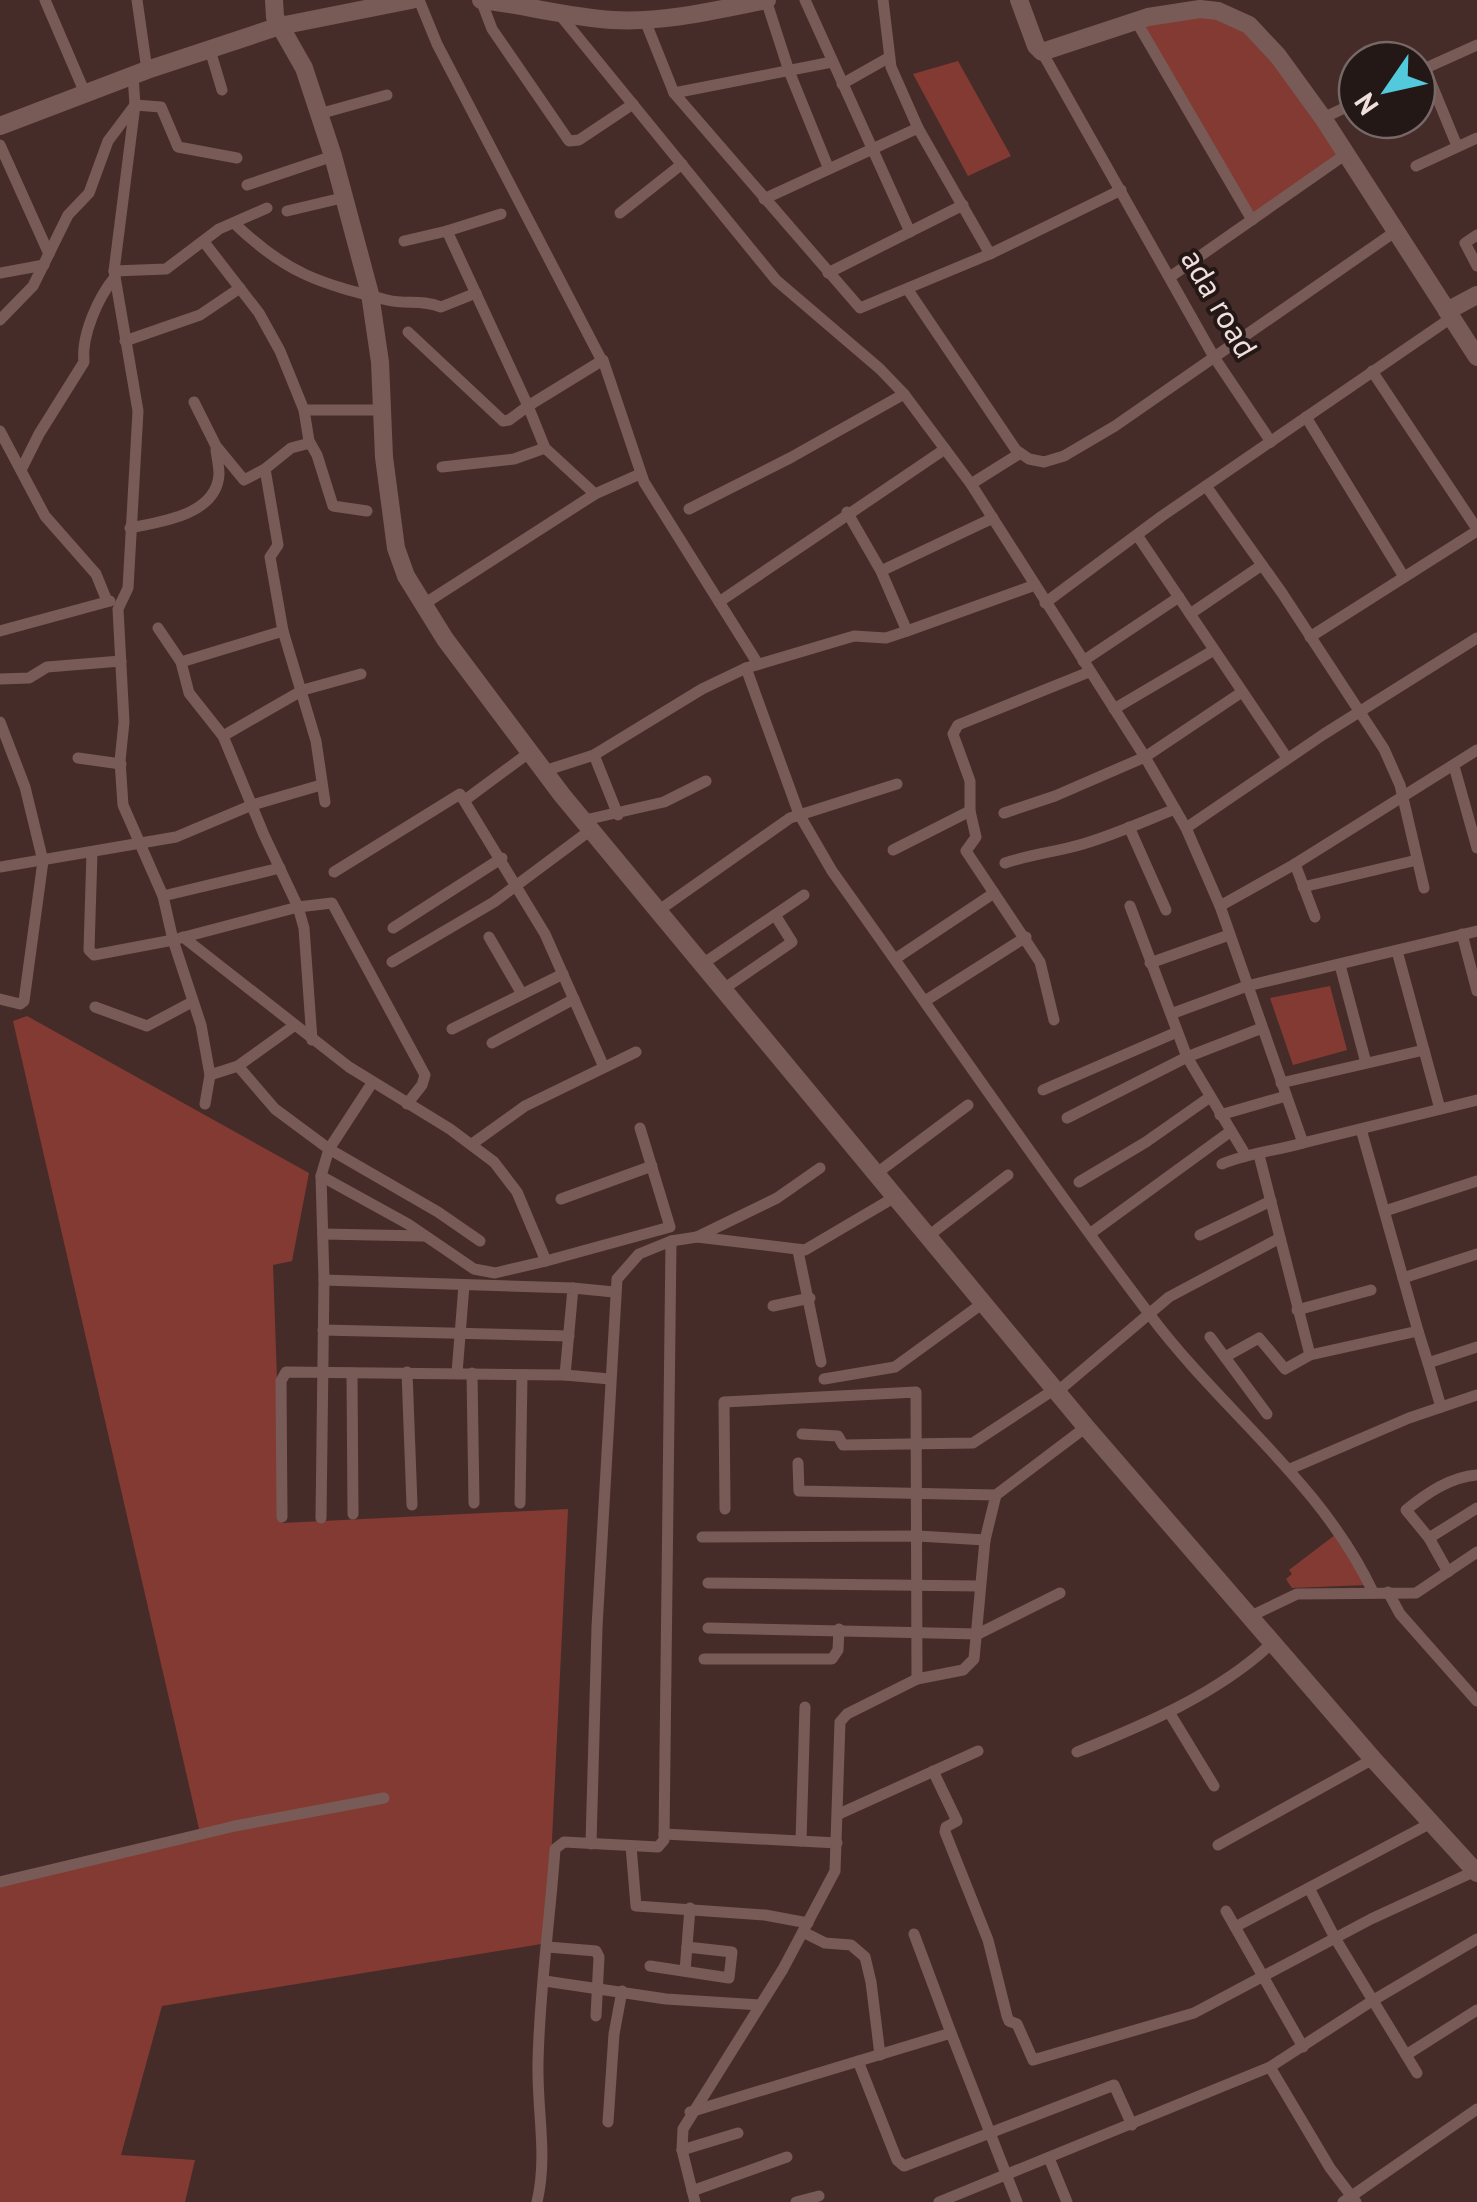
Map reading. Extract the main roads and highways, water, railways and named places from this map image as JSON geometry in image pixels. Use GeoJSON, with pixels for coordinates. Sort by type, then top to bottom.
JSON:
{"type":"FeatureCollection","features":[{"type":"Feature","properties":{"kind":"main road"},"geometry":{"type":"LineString","coordinates":[[0,126],[210,50],[274,11],[415,0]]}},
{"type":"Feature","properties":{"kind":"main road"},"geometry":{"type":"LineString","coordinates":[[481,0],[560,15],[615,20],[681,16],[767,0]]}},
{"type":"Feature","properties":{"kind":"main road","name":"ada road"},"geometry":{"type":"LineString","coordinates":[[1019,0],[1036,46],[1042,52],[1136,21],[1208,9],[1240,20],[1278,56],[1324,118],[1449,314]]}},
{"type":"Feature","properties":{"kind":"main road"},"geometry":{"type":"LineString","coordinates":[[274,11],[293,44],[334,156],[370,294],[380,362],[384,457],[396,548],[406,576],[445,639],[544,771],[927,1237],[1249,1617],[1476,1872]]}},
{"type":"Feature","properties":{"kind":"main road"},"geometry":{"type":"LineString","coordinates":[[1449,314],[1477,295]]}},
{"type":"Feature","properties":{"kind":"main road"},"geometry":{"type":"LineString","coordinates":[[1449,314],[1477,305]]}},
{"type":"Feature","properties":{"kind":"main road"},"geometry":{"type":"LineString","coordinates":[[1449,314],[1477,357]]}}]}
